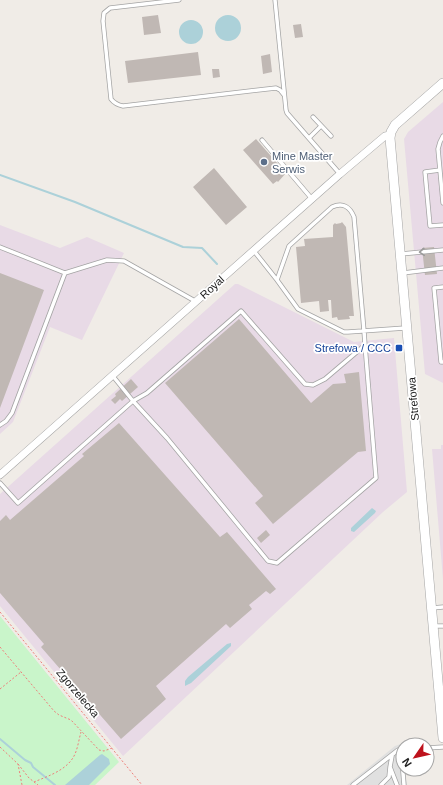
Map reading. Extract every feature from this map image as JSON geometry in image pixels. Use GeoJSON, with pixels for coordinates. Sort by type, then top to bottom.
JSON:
{"type":"FeatureCollection","features":[{"type":"Feature","properties":{"kind":"street"},"geometry":{"type":"LineString","coordinates":[[390,135],[395,126],[443,83]]}},
{"type":"Feature","properties":{"kind":"street","name":"Royal"},"geometry":{"type":"LineString","coordinates":[[196,302],[384,136],[390,135]]}},
{"type":"Feature","properties":{"kind":"street","name":"Strefowa"},"geometry":{"type":"LineString","coordinates":[[390,135],[443,738]]}},
{"type":"Feature","properties":{"kind":"street"},"geometry":{"type":"LineString","coordinates":[[0,475],[196,302]]}},
{"type":"Feature","properties":{"kind":"lane"},"geometry":{"type":"LineString","coordinates":[[179,0],[110,8],[104,13],[103,21],[111,99],[114,102],[122,106],[276,88],[284,95]]}},
{"type":"Feature","properties":{"kind":"lane"},"geometry":{"type":"LineString","coordinates":[[275,0],[287,113],[340,174]]}},
{"type":"Feature","properties":{"kind":"lane"},"geometry":{"type":"LineString","coordinates":[[314,117],[331,136]]}},
{"type":"Feature","properties":{"kind":"lane"},"geometry":{"type":"LineString","coordinates":[[308,138],[321,126]]}},
{"type":"Feature","properties":{"kind":"lane"},"geometry":{"type":"LineString","coordinates":[[443,136],[438,149],[443,203]]}},
{"type":"Feature","properties":{"kind":"lane"},"geometry":{"type":"LineString","coordinates":[[262,140],[312,199]]}},
{"type":"Feature","properties":{"kind":"lane"},"geometry":{"type":"LineString","coordinates":[[440,170],[425,172],[430,226],[443,225]]}},
{"type":"Feature","properties":{"kind":"lane"},"geometry":{"type":"LineString","coordinates":[[112,375],[167,438],[268,561],[277,563],[376,478],[354,217],[347,206],[342,205],[332,207],[289,246],[277,280]]}},
{"type":"Feature","properties":{"kind":"lane"},"geometry":{"type":"LineString","coordinates":[[0,247],[65,273],[12,413],[0,425]]}},
{"type":"Feature","properties":{"kind":"lane"},"geometry":{"type":"LineString","coordinates":[[401,254],[443,250]]}},
{"type":"Feature","properties":{"kind":"lane"},"geometry":{"type":"LineString","coordinates":[[253,251],[298,309],[344,332],[407,328]]}},
{"type":"Feature","properties":{"kind":"lane","name":"Royal"},"geometry":{"type":"LineString","coordinates":[[65,273],[106,260],[124,261],[196,302]]}},
{"type":"Feature","properties":{"kind":"lane"},"geometry":{"type":"LineString","coordinates":[[402,273],[443,268]]}},
{"type":"Feature","properties":{"kind":"lane"},"geometry":{"type":"LineString","coordinates":[[443,287],[434,288],[443,362]]}},
{"type":"Feature","properties":{"kind":"lane"},"geometry":{"type":"LineString","coordinates":[[0,483],[18,503],[133,400],[147,393],[241,311],[305,384],[314,385],[326,379],[365,345]]}},
{"type":"Feature","properties":{"kind":"lane"},"geometry":{"type":"LineString","coordinates":[[431,608],[443,607]]}},
{"type":"Feature","properties":{"kind":"lane"},"geometry":{"type":"LineString","coordinates":[[432,626],[443,626]]}},
{"type":"Feature","properties":{"kind":"lane"},"geometry":{"type":"LineString","coordinates":[[353,785],[395,753]]}},
{"type":"Feature","properties":{"kind":"lane"},"geometry":{"type":"LineString","coordinates":[[382,785],[389,777],[392,755]]}},
{"type":"Feature","properties":{"kind":"lane"},"geometry":{"type":"LineString","coordinates":[[390,767],[397,785]]}},
{"type":"Feature","properties":{"kind":"path","name":"Zgorzelecka"},"geometry":{"type":"LineString","coordinates":[[0,612],[142,785]]}},
{"type":"Feature","properties":{"kind":"path"},"geometry":{"type":"LineString","coordinates":[[0,647],[56,713],[71,720],[99,750],[104,751],[112,748]]}},
{"type":"Feature","properties":{"kind":"path"},"geometry":{"type":"LineString","coordinates":[[0,689],[21,672]]}},
{"type":"Feature","properties":{"kind":"path"},"geometry":{"type":"LineString","coordinates":[[34,782],[62,768],[76,754],[81,731]]}},
{"type":"Feature","properties":{"kind":"path"},"geometry":{"type":"LineString","coordinates":[[0,747],[18,764],[29,778],[38,785]]}},
{"type":"Feature","properties":{"kind":"path"},"geometry":{"type":"LineString","coordinates":[[18,764],[22,785]]}},
{"type":"Feature","properties":{"kind":"shaded area"},"geometry":{"type":"Polygon","coordinates":[[[443,102],[443,383],[425,374],[404,139],[408,132],[443,102]]]}},
{"type":"Feature","properties":{"kind":"shaded area"},"geometry":{"type":"Polygon","coordinates":[[[0,225],[60,248],[87,237],[124,253],[82,340],[50,327],[13,422],[0,434],[0,225]]]}},
{"type":"Feature","properties":{"kind":"shaded area"},"geometry":{"type":"Polygon","coordinates":[[[235,284],[238,284],[354,342],[394,338],[407,492],[383,512],[123,756],[0,606],[0,494],[235,284]]]}},
{"type":"Feature","properties":{"kind":"shaded area"},"geometry":{"type":"Polygon","coordinates":[[[441,445],[443,445],[443,579],[432,449],[441,449],[441,445]]]}},
{"type":"Feature","properties":{"kind":"shaded area"},"geometry":{"type":"Polygon","coordinates":[[[395,746],[395,777],[406,777],[407,785],[347,785],[395,746]]]}},
{"type":"Feature","properties":{"kind":"green space"},"geometry":{"type":"Polygon","coordinates":[[[0,616],[119,762],[95,785],[0,785],[0,616]]]}},
{"type":"Feature","properties":{"kind":"water"},"geometry":{"type":"Polygon","coordinates":[[[228,15],[237,19],[241,28],[237,37],[228,41],[219,37],[215,28],[219,19],[228,15]]]}},
{"type":"Feature","properties":{"kind":"water"},"geometry":{"type":"Polygon","coordinates":[[[191,20],[196,21],[202,27],[202,37],[196,43],[191,44],[186,43],[180,37],[179,32],[180,27],[186,21],[191,20]]]}},
{"type":"Feature","properties":{"kind":"water"},"geometry":{"type":"Polygon","coordinates":[[[372,508],[376,511],[375,513],[354,532],[351,531],[351,528],[372,508]]]}},
{"type":"Feature","properties":{"kind":"water"},"geometry":{"type":"Polygon","coordinates":[[[231,643],[231,646],[191,683],[185,686],[185,681],[188,677],[227,644],[231,643]]]}},
{"type":"Feature","properties":{"kind":"water"},"geometry":{"type":"Polygon","coordinates":[[[102,754],[109,759],[110,764],[89,785],[65,785],[100,755],[102,754]]]}},
{"type":"Feature","properties":{"kind":"building"},"geometry":{"type":"Polygon","coordinates":[[[158,15],[161,33],[144,35],[142,17],[158,15]]]}},
{"type":"Feature","properties":{"kind":"building"},"geometry":{"type":"Polygon","coordinates":[[[301,24],[303,37],[295,38],[293,25],[301,24]]]}},
{"type":"Feature","properties":{"kind":"building"},"geometry":{"type":"Polygon","coordinates":[[[198,52],[201,75],[128,83],[125,61],[198,52]]]}},
{"type":"Feature","properties":{"kind":"building"},"geometry":{"type":"Polygon","coordinates":[[[270,54],[272,72],[263,74],[261,56],[270,54]]]}},
{"type":"Feature","properties":{"kind":"building"},"geometry":{"type":"Polygon","coordinates":[[[212,69],[219,69],[220,77],[213,78],[212,69]]]}},
{"type":"Feature","properties":{"kind":"building","name":"Mine Master Serwis"},"geometry":{"type":"Polygon","coordinates":[[[256,139],[286,173],[278,182],[277,181],[273,184],[243,150],[256,139]]]}},
{"type":"Feature","properties":{"kind":"building"},"geometry":{"type":"Polygon","coordinates":[[[214,168],[247,207],[226,225],[193,187],[214,168]]]}},
{"type":"Feature","properties":{"kind":"building"},"geometry":{"type":"Polygon","coordinates":[[[342,222],[346,227],[354,316],[349,316],[350,319],[338,320],[337,317],[332,318],[331,300],[328,300],[329,311],[320,312],[319,301],[301,303],[296,247],[305,246],[304,239],[333,237],[333,225],[335,223],[342,222]]]}},
{"type":"Feature","properties":{"kind":"building"},"geometry":{"type":"Polygon","coordinates":[[[434,247],[437,274],[425,275],[422,248],[434,247]]]}},
{"type":"Feature","properties":{"kind":"building"},"geometry":{"type":"Polygon","coordinates":[[[0,273],[44,290],[0,408],[0,273]]]}},
{"type":"Feature","properties":{"kind":"building"},"geometry":{"type":"Polygon","coordinates":[[[239,319],[311,403],[333,384],[346,383],[344,374],[359,372],[366,451],[358,452],[273,524],[255,503],[263,496],[165,383],[239,319]]]}},
{"type":"Feature","properties":{"kind":"building"},"geometry":{"type":"Polygon","coordinates":[[[131,379],[138,387],[122,401],[120,399],[115,404],[111,400],[116,396],[115,394],[131,379]]]}},
{"type":"Feature","properties":{"kind":"building"},"geometry":{"type":"Polygon","coordinates":[[[119,423],[220,537],[227,532],[276,589],[270,594],[266,591],[249,605],[252,609],[230,628],[226,624],[156,686],[166,699],[121,739],[41,647],[44,644],[0,593],[0,521],[6,515],[10,520],[84,456],[82,454],[119,423]]]}},
{"type":"Feature","properties":{"kind":"building"},"geometry":{"type":"Polygon","coordinates":[[[266,530],[270,535],[261,543],[257,538],[266,530]]]}},
{"type":"Feature","properties":{"kind":"waterway"},"geometry":{"type":"LineString","coordinates":[[0,175],[75,202],[183,247],[202,248],[217,264]]}},
{"type":"Feature","properties":{"kind":"waterway"},"geometry":{"type":"LineString","coordinates":[[0,739],[25,760],[31,763],[33,767],[55,785]]}},
{"type":"Feature","properties":{"kind":"place","name":"Mine Master Serwis"},"geometry":{"type":"Point","coordinates":[264,162]}},
{"type":"Feature","properties":{"kind":"place","name":"Strefowa / CCC"},"geometry":{"type":"Point","coordinates":[399,348]}}]}
